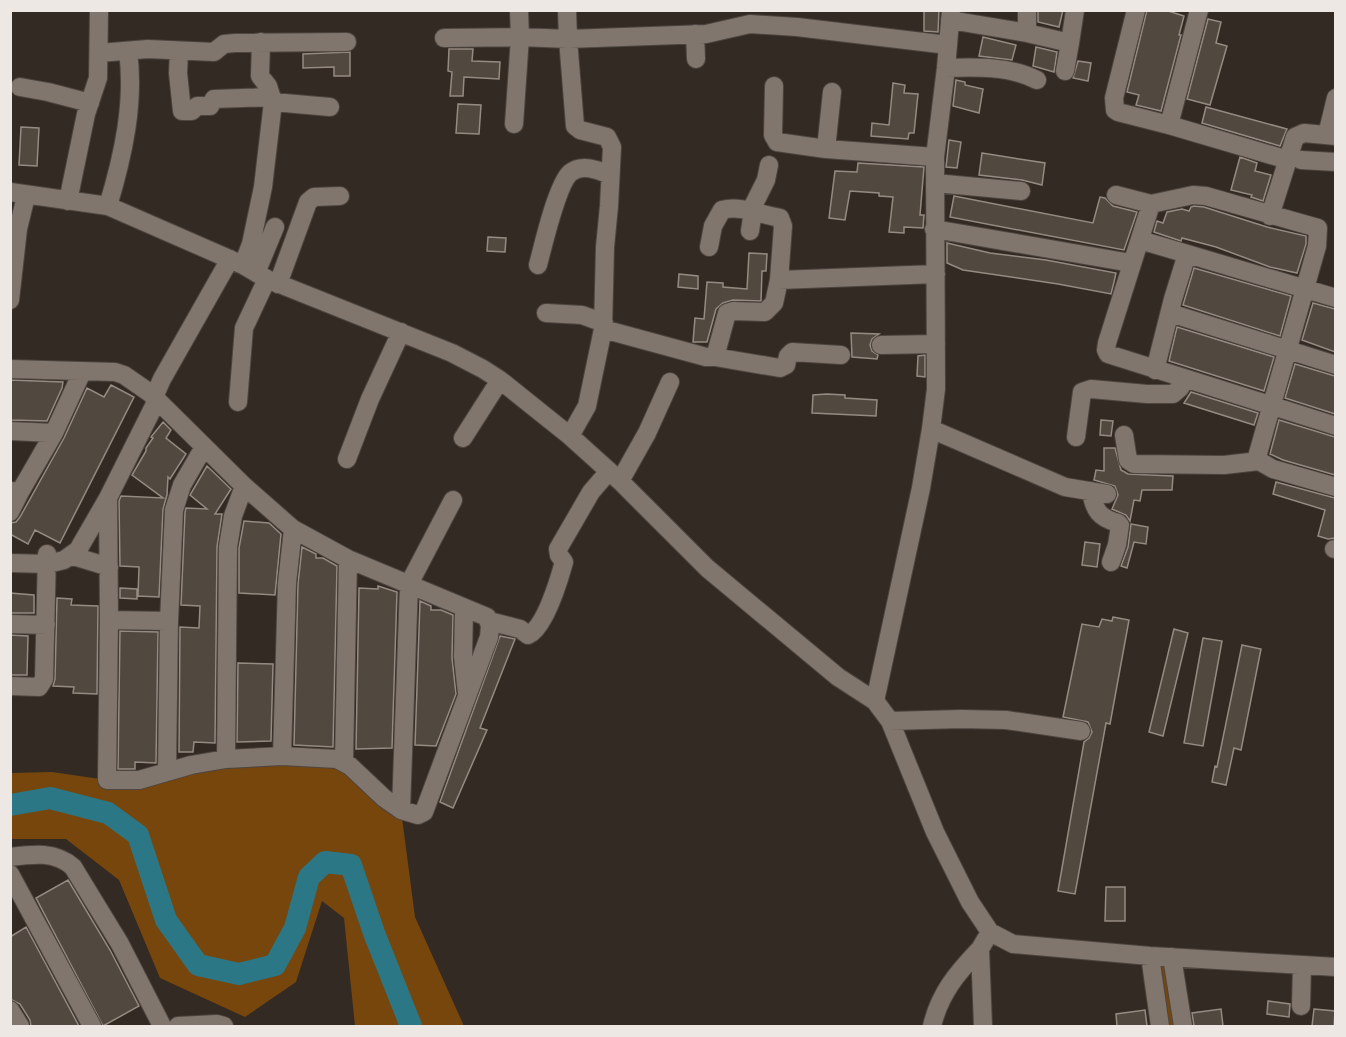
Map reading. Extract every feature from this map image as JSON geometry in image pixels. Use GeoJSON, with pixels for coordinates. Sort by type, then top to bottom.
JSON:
{"type":"FeatureCollection","features":[{"type":"Feature","properties":{"kind":"street"},"geometry":{"type":"LineString","coordinates":[[68,201],[90,103],[98,78],[99,10]]}},
{"type":"Feature","properties":{"kind":"street"},"geometry":{"type":"LineString","coordinates":[[514,124],[520,37],[519,10]]}},
{"type":"Feature","properties":{"kind":"street"},"geometry":{"type":"LineString","coordinates":[[567,10],[575,126],[580,130],[607,137],[611,141],[605,247],[604,326],[586,406],[570,436]]}},
{"type":"Feature","properties":{"kind":"street"},"geometry":{"type":"LineString","coordinates":[[1027,33],[1028,10]]}},
{"type":"Feature","properties":{"kind":"street"},"geometry":{"type":"LineString","coordinates":[[1065,71],[1074,10]]}},
{"type":"Feature","properties":{"kind":"street"},"geometry":{"type":"LineString","coordinates":[[1136,10],[1114,98],[1115,110],[1295,160],[1335,162]]}},
{"type":"Feature","properties":{"kind":"street"},"geometry":{"type":"LineString","coordinates":[[1169,125],[1199,10]]}},
{"type":"Feature","properties":{"kind":"street"},"geometry":{"type":"LineString","coordinates":[[874,701],[932,429],[936,389],[935,157],[950,15],[991,19],[1027,33],[1070,43]]}},
{"type":"Feature","properties":{"kind":"street"},"geometry":{"type":"LineString","coordinates":[[444,38],[568,39],[712,34],[750,24],[948,45]]}},
{"type":"Feature","properties":{"kind":"street"},"geometry":{"type":"LineString","coordinates":[[695,34],[696,59]]}},
{"type":"Feature","properties":{"kind":"street"},"geometry":{"type":"LineString","coordinates":[[255,272],[251,244],[263,187],[272,100],[268,86],[260,76],[261,42]]}},
{"type":"Feature","properties":{"kind":"street"},"geometry":{"type":"LineString","coordinates":[[99,53],[148,49],[214,52],[224,44],[347,42]]}},
{"type":"Feature","properties":{"kind":"street"},"geometry":{"type":"LineString","coordinates":[[108,206],[122,158],[126,132],[131,83],[128,51]]}},
{"type":"Feature","properties":{"kind":"street"},"geometry":{"type":"LineString","coordinates":[[179,51],[178,73],[181,109],[184,112],[192,111],[201,105],[212,105],[214,99],[272,100],[330,107]]}},
{"type":"Feature","properties":{"kind":"street"},"geometry":{"type":"LineString","coordinates":[[946,68],[1009,71],[1037,80]]}},
{"type":"Feature","properties":{"kind":"street"},"geometry":{"type":"LineString","coordinates":[[774,86],[773,135],[775,141],[826,149],[935,157]]}},
{"type":"Feature","properties":{"kind":"street"},"geometry":{"type":"LineString","coordinates":[[20,87],[90,103]]}},
{"type":"Feature","properties":{"kind":"street"},"geometry":{"type":"LineString","coordinates":[[826,149],[832,92]]}},
{"type":"Feature","properties":{"kind":"street"},"geometry":{"type":"LineString","coordinates":[[1270,216],[1295,160],[1295,137],[1304,133],[1331,136],[1335,98]]}},
{"type":"Feature","properties":{"kind":"street"},"geometry":{"type":"LineString","coordinates":[[750,231],[756,199],[768,176],[769,165]]}},
{"type":"Feature","properties":{"kind":"street"},"geometry":{"type":"LineString","coordinates":[[538,265],[558,197],[570,173],[588,168],[610,175]]}},
{"type":"Feature","properties":{"kind":"street"},"geometry":{"type":"LineString","coordinates":[[935,183],[1021,191]]}},
{"type":"Feature","properties":{"kind":"street"},"geometry":{"type":"LineString","coordinates":[[10,300],[18,194],[108,206],[255,272],[469,361],[500,381],[570,436],[615,476],[707,568],[824,665],[874,701],[890,721],[935,832],[970,902],[990,933],[1013,944],[1150,956],[1335,967]]}},
{"type":"Feature","properties":{"kind":"street"},"geometry":{"type":"LineString","coordinates":[[1116,195],[1150,204],[1193,195],[1206,196],[1270,216],[1327,228],[1317,246],[1258,452],[1259,461]]}},
{"type":"Feature","properties":{"kind":"street"},"geometry":{"type":"LineString","coordinates":[[10,563],[48,559],[69,545],[154,397],[308,202],[314,197],[340,196]]}},
{"type":"Feature","properties":{"kind":"street"},"geometry":{"type":"LineString","coordinates":[[1150,204],[1106,350],[1108,354],[1335,426]]}},
{"type":"Feature","properties":{"kind":"street"},"geometry":{"type":"LineString","coordinates":[[709,247],[713,226],[722,210],[737,209],[777,217],[782,222],[780,280],[774,303],[765,312],[733,311],[727,313],[715,357]]}},
{"type":"Feature","properties":{"kind":"street"},"geometry":{"type":"LineString","coordinates":[[238,402],[244,328],[255,272],[275,227]]}},
{"type":"Feature","properties":{"kind":"street"},"geometry":{"type":"LineString","coordinates":[[934,229],[1131,263]]}},
{"type":"Feature","properties":{"kind":"street"},"geometry":{"type":"LineString","coordinates":[[1140,240],[1335,298]]}},
{"type":"Feature","properties":{"kind":"street"},"geometry":{"type":"LineString","coordinates":[[1155,370],[1187,254]]}},
{"type":"Feature","properties":{"kind":"street"},"geometry":{"type":"LineString","coordinates":[[780,280],[936,274]]}},
{"type":"Feature","properties":{"kind":"street"},"geometry":{"type":"LineString","coordinates":[[546,313],[582,315],[604,326],[706,357],[780,368],[786,365],[788,356],[792,352],[841,355]]}},
{"type":"Feature","properties":{"kind":"street"},"geometry":{"type":"LineString","coordinates":[[1170,313],[1335,365]]}},
{"type":"Feature","properties":{"kind":"street"},"geometry":{"type":"LineString","coordinates":[[347,459],[370,399],[401,332]]}},
{"type":"Feature","properties":{"kind":"street"},"geometry":{"type":"LineString","coordinates":[[881,345],[936,344]]}},
{"type":"Feature","properties":{"kind":"street"},"geometry":{"type":"LineString","coordinates":[[10,369],[120,373],[154,397],[244,486],[293,529],[348,559],[483,615],[489,621],[520,629],[528,636],[537,628],[554,591],[564,562],[558,549],[591,492],[615,476],[647,434],[670,382]]}},
{"type":"Feature","properties":{"kind":"street"},"geometry":{"type":"LineString","coordinates":[[10,512],[15,491],[54,433],[82,372]]}},
{"type":"Feature","properties":{"kind":"street"},"geometry":{"type":"LineString","coordinates":[[1076,437],[1082,392],[1091,389],[1173,394],[1185,380]]}},
{"type":"Feature","properties":{"kind":"street"},"geometry":{"type":"LineString","coordinates":[[463,438],[500,381]]}},
{"type":"Feature","properties":{"kind":"street"},"geometry":{"type":"LineString","coordinates":[[10,553],[64,560],[73,556],[108,498],[154,397]]}},
{"type":"Feature","properties":{"kind":"street"},"geometry":{"type":"LineString","coordinates":[[932,429],[1065,487],[1099,492],[1092,501],[1100,514],[1103,518],[1120,525],[1117,545],[1111,562]]}},
{"type":"Feature","properties":{"kind":"street"},"geometry":{"type":"LineString","coordinates":[[10,431],[54,433]]}},
{"type":"Feature","properties":{"kind":"street"},"geometry":{"type":"LineString","coordinates":[[1124,435],[1128,459],[1134,464],[1224,465],[1259,461],[1273,469],[1335,487]]}},
{"type":"Feature","properties":{"kind":"street"},"geometry":{"type":"LineString","coordinates":[[167,772],[169,621],[176,501],[182,485],[204,447]]}},
{"type":"Feature","properties":{"kind":"street"},"geometry":{"type":"LineString","coordinates":[[226,759],[228,547],[231,523],[244,486]]}},
{"type":"Feature","properties":{"kind":"street"},"geometry":{"type":"LineString","coordinates":[[108,498],[107,780],[139,780],[226,759],[282,756],[337,759],[344,762],[401,810],[418,815],[424,812],[427,806],[489,638],[489,621]]}},
{"type":"Feature","properties":{"kind":"street"},"geometry":{"type":"LineString","coordinates":[[401,810],[409,584],[453,500]]}},
{"type":"Feature","properties":{"kind":"street"},"geometry":{"type":"LineString","coordinates":[[282,756],[287,583],[293,529]]}},
{"type":"Feature","properties":{"kind":"street"},"geometry":{"type":"LineString","coordinates":[[73,556],[108,567]]}},
{"type":"Feature","properties":{"kind":"street"},"geometry":{"type":"LineString","coordinates":[[10,686],[39,687],[43,682],[48,559]]}},
{"type":"Feature","properties":{"kind":"street"},"geometry":{"type":"LineString","coordinates":[[344,762],[348,559]]}},
{"type":"Feature","properties":{"kind":"street"},"geometry":{"type":"LineString","coordinates":[[464,609],[463,657],[467,697]]}},
{"type":"Feature","properties":{"kind":"street"},"geometry":{"type":"LineString","coordinates":[[109,620],[169,621]]}},
{"type":"Feature","properties":{"kind":"street"},"geometry":{"type":"LineString","coordinates":[[10,624],[46,625]]}},
{"type":"Feature","properties":{"kind":"street"},"geometry":{"type":"LineString","coordinates":[[890,721],[1006,720],[1081,731]]}},
{"type":"Feature","properties":{"kind":"street"},"geometry":{"type":"LineString","coordinates":[[10,857],[30,854],[52,855],[73,867],[120,944],[162,1026]]}},
{"type":"Feature","properties":{"kind":"street"},"geometry":{"type":"LineString","coordinates":[[10,874],[92,1026]]}},
{"type":"Feature","properties":{"kind":"street"},"geometry":{"type":"LineString","coordinates":[[932,1026],[940,999],[990,933]]}},
{"type":"Feature","properties":{"kind":"street"},"geometry":{"type":"LineString","coordinates":[[980,949],[983,1026]]}},
{"type":"Feature","properties":{"kind":"street"},"geometry":{"type":"LineString","coordinates":[[1150,956],[1160,1026]]}},
{"type":"Feature","properties":{"kind":"street"},"geometry":{"type":"LineString","coordinates":[[1172,957],[1183,1026]]}},
{"type":"Feature","properties":{"kind":"street"},"geometry":{"type":"LineString","coordinates":[[1301,1006],[1302,965]]}},
{"type":"Feature","properties":{"kind":"street"},"geometry":{"type":"LineString","coordinates":[[10,1010],[20,1026]]}},
{"type":"Feature","properties":{"kind":"street"},"geometry":{"type":"LineString","coordinates":[[178,1026],[217,1024],[224,1026]]}},
{"type":"Feature","properties":{"kind":"shaded area"},"geometry":{"type":"Polygon","coordinates":[[[328,758],[401,810],[415,917],[464,1026],[355,1026],[344,918],[322,901],[296,982],[245,1017],[160,978],[119,880],[66,839],[11,839],[10,773],[52,772],[107,780],[167,772],[328,758]]]}},
{"type":"Feature","properties":{"kind":"shaded area"},"geometry":{"type":"Polygon","coordinates":[[[1150,956],[1172,957],[1183,1026],[1160,1026],[1150,956]]]}},
{"type":"Feature","properties":{"kind":"building"},"geometry":{"type":"Polygon","coordinates":[[[924,10],[939,10],[938,32],[924,31],[924,10]]]}},
{"type":"Feature","properties":{"kind":"building"},"geometry":{"type":"Polygon","coordinates":[[[1038,10],[1063,10],[1059,27],[1038,22],[1038,10]]]}},
{"type":"Feature","properties":{"kind":"building"},"geometry":{"type":"Polygon","coordinates":[[[1147,10],[1165,10],[1184,16],[1161,111],[1136,105],[1139,95],[1127,92],[1147,10]]]}},
{"type":"Feature","properties":{"kind":"building"},"geometry":{"type":"Polygon","coordinates":[[[1208,19],[1221,22],[1216,43],[1227,46],[1210,105],[1187,99],[1208,19]]]}},
{"type":"Feature","properties":{"kind":"building"},"geometry":{"type":"Polygon","coordinates":[[[983,37],[1016,45],[1012,60],[979,56],[983,37]]]}},
{"type":"Feature","properties":{"kind":"building"},"geometry":{"type":"Polygon","coordinates":[[[1036,47],[1057,52],[1054,72],[1033,66],[1036,47]]]}},
{"type":"Feature","properties":{"kind":"building"},"geometry":{"type":"Polygon","coordinates":[[[449,49],[473,49],[472,61],[500,62],[499,79],[464,77],[463,96],[450,96],[452,72],[448,71],[449,49]]]}},
{"type":"Feature","properties":{"kind":"building"},"geometry":{"type":"Polygon","coordinates":[[[350,52],[350,76],[334,76],[334,67],[303,68],[303,54],[350,52]]]}},
{"type":"Feature","properties":{"kind":"building"},"geometry":{"type":"Polygon","coordinates":[[[1078,61],[1091,63],[1088,81],[1073,78],[1078,61]]]}},
{"type":"Feature","properties":{"kind":"building"},"geometry":{"type":"Polygon","coordinates":[[[956,80],[965,82],[965,85],[983,89],[979,113],[953,106],[956,80]]]}},
{"type":"Feature","properties":{"kind":"building"},"geometry":{"type":"Polygon","coordinates":[[[893,83],[905,85],[904,93],[918,94],[914,133],[909,133],[908,139],[871,136],[872,123],[889,125],[893,83]]]}},
{"type":"Feature","properties":{"kind":"building"},"geometry":{"type":"Polygon","coordinates":[[[458,104],[481,105],[479,134],[456,133],[458,104]]]}},
{"type":"Feature","properties":{"kind":"building"},"geometry":{"type":"Polygon","coordinates":[[[1206,107],[1287,129],[1280,146],[1202,123],[1206,107]]]}},
{"type":"Feature","properties":{"kind":"building"},"geometry":{"type":"Polygon","coordinates":[[[21,127],[39,128],[37,166],[19,165],[21,127]]]}},
{"type":"Feature","properties":{"kind":"building"},"geometry":{"type":"Polygon","coordinates":[[[949,140],[961,142],[957,168],[946,167],[949,140]]]}},
{"type":"Feature","properties":{"kind":"building"},"geometry":{"type":"Polygon","coordinates":[[[982,153],[1045,163],[1042,185],[1022,180],[979,175],[982,153]]]}},
{"type":"Feature","properties":{"kind":"building"},"geometry":{"type":"Polygon","coordinates":[[[1240,157],[1257,163],[1255,171],[1271,175],[1263,201],[1251,197],[1252,195],[1231,190],[1240,157]]]}},
{"type":"Feature","properties":{"kind":"building"},"geometry":{"type":"Polygon","coordinates":[[[858,163],[924,167],[920,215],[924,215],[923,228],[904,227],[904,233],[889,232],[893,197],[879,196],[879,193],[850,191],[845,220],[829,218],[835,171],[857,172],[858,163]]]}},
{"type":"Feature","properties":{"kind":"building"},"geometry":{"type":"Polygon","coordinates":[[[954,196],[1093,223],[1100,197],[1105,198],[1113,206],[1137,212],[1124,250],[950,217],[954,196]]]}},
{"type":"Feature","properties":{"kind":"building"},"geometry":{"type":"Polygon","coordinates":[[[1194,206],[1306,236],[1306,244],[1297,273],[1270,267],[1216,247],[1182,238],[1181,241],[1154,232],[1157,221],[1163,223],[1167,212],[1182,209],[1189,211],[1194,206]]]}},
{"type":"Feature","properties":{"kind":"building"},"geometry":{"type":"Polygon","coordinates":[[[488,237],[506,238],[505,252],[487,251],[488,237]]]}},
{"type":"Feature","properties":{"kind":"building"},"geometry":{"type":"Polygon","coordinates":[[[947,243],[990,253],[1046,260],[1116,273],[1111,294],[963,270],[947,263],[947,243]]]}},
{"type":"Feature","properties":{"kind":"building"},"geometry":{"type":"Polygon","coordinates":[[[749,253],[767,254],[766,271],[762,271],[761,301],[733,300],[723,303],[716,309],[707,342],[693,342],[695,318],[704,319],[707,282],[723,283],[723,287],[747,289],[749,253]]]}},
{"type":"Feature","properties":{"kind":"building"},"geometry":{"type":"Polygon","coordinates":[[[1194,268],[1291,296],[1280,336],[1183,305],[1194,268]]]}},
{"type":"Feature","properties":{"kind":"building"},"geometry":{"type":"Polygon","coordinates":[[[679,274],[698,276],[698,289],[678,287],[679,274]]]}},
{"type":"Feature","properties":{"kind":"building"},"geometry":{"type":"Polygon","coordinates":[[[1313,303],[1335,309],[1335,352],[1302,340],[1313,303]]]}},
{"type":"Feature","properties":{"kind":"building"},"geometry":{"type":"Polygon","coordinates":[[[1177,327],[1274,357],[1264,391],[1169,361],[1177,327]]]}},
{"type":"Feature","properties":{"kind":"building"},"geometry":{"type":"Polygon","coordinates":[[[851,333],[879,334],[872,339],[870,345],[872,351],[878,355],[877,359],[852,357],[851,333]]]}},
{"type":"Feature","properties":{"kind":"building"},"geometry":{"type":"Polygon","coordinates":[[[925,355],[925,377],[917,376],[918,356],[925,355]]]}},
{"type":"Feature","properties":{"kind":"building"},"geometry":{"type":"Polygon","coordinates":[[[1295,364],[1335,376],[1335,414],[1285,398],[1295,364]]]}},
{"type":"Feature","properties":{"kind":"building"},"geometry":{"type":"Polygon","coordinates":[[[10,380],[63,382],[47,421],[10,420],[10,380]]]}},
{"type":"Feature","properties":{"kind":"building"},"geometry":{"type":"Polygon","coordinates":[[[111,385],[134,397],[60,543],[35,530],[28,544],[10,534],[10,523],[16,522],[20,517],[64,438],[87,388],[104,397],[111,385]]]}},
{"type":"Feature","properties":{"kind":"building"},"geometry":{"type":"Polygon","coordinates":[[[1191,392],[1258,413],[1254,425],[1184,403],[1191,392]]]}},
{"type":"Feature","properties":{"kind":"building"},"geometry":{"type":"Polygon","coordinates":[[[813,395],[845,395],[845,398],[877,400],[876,416],[812,413],[813,395]]]}},
{"type":"Feature","properties":{"kind":"building"},"geometry":{"type":"Polygon","coordinates":[[[1101,420],[1113,421],[1111,436],[1100,435],[1101,420]]]}},
{"type":"Feature","properties":{"kind":"building"},"geometry":{"type":"Polygon","coordinates":[[[1279,420],[1335,437],[1335,475],[1270,454],[1279,420]]]}},
{"type":"Feature","properties":{"kind":"building"},"geometry":{"type":"Polygon","coordinates":[[[163,422],[171,430],[166,438],[186,454],[170,479],[168,477],[163,509],[159,597],[138,596],[139,567],[120,566],[119,501],[121,496],[163,498],[132,475],[153,438],[151,437],[163,422]]]}},
{"type":"Feature","properties":{"kind":"building"},"geometry":{"type":"Polygon","coordinates":[[[1104,448],[1115,448],[1121,470],[1128,474],[1173,476],[1172,490],[1142,490],[1140,501],[1134,500],[1130,521],[1126,515],[1112,509],[1118,495],[1115,486],[1094,480],[1096,470],[1104,471],[1104,448]]]}},
{"type":"Feature","properties":{"kind":"building"},"geometry":{"type":"Polygon","coordinates":[[[207,466],[231,489],[215,514],[222,514],[217,547],[215,743],[194,742],[193,752],[179,752],[180,627],[199,628],[200,606],[181,605],[185,512],[186,508],[207,509],[190,495],[207,466]]]}},
{"type":"Feature","properties":{"kind":"building"},"geometry":{"type":"Polygon","coordinates":[[[1276,482],[1335,498],[1335,538],[1328,539],[1318,536],[1325,510],[1273,494],[1276,482]]]}},
{"type":"Feature","properties":{"kind":"building"},"geometry":{"type":"Polygon","coordinates":[[[244,521],[269,523],[281,534],[275,595],[239,593],[239,548],[244,521]]]}},
{"type":"Feature","properties":{"kind":"building"},"geometry":{"type":"Polygon","coordinates":[[[1131,524],[1148,527],[1146,544],[1134,542],[1127,568],[1121,566],[1128,547],[1131,524]]]}},
{"type":"Feature","properties":{"kind":"building"},"geometry":{"type":"Polygon","coordinates":[[[1085,542],[1100,544],[1097,567],[1082,565],[1085,542]]]}},
{"type":"Feature","properties":{"kind":"building"},"geometry":{"type":"Polygon","coordinates":[[[302,547],[316,554],[316,558],[323,558],[337,566],[333,747],[294,745],[298,584],[302,547]]]}},
{"type":"Feature","properties":{"kind":"building"},"geometry":{"type":"Polygon","coordinates":[[[378,586],[397,592],[392,748],[356,749],[359,588],[378,589],[378,586]]]}},
{"type":"Feature","properties":{"kind":"building"},"geometry":{"type":"Polygon","coordinates":[[[120,588],[137,589],[137,599],[120,598],[120,588]]]}},
{"type":"Feature","properties":{"kind":"building"},"geometry":{"type":"Polygon","coordinates":[[[10,593],[34,595],[34,613],[10,613],[10,593]]]}},
{"type":"Feature","properties":{"kind":"building"},"geometry":{"type":"Polygon","coordinates":[[[57,598],[72,599],[71,605],[98,606],[97,694],[73,693],[74,687],[53,686],[57,598]]]}},
{"type":"Feature","properties":{"kind":"building"},"geometry":{"type":"Polygon","coordinates":[[[420,601],[431,606],[431,610],[441,610],[453,615],[452,658],[456,694],[436,746],[415,745],[420,601]]]}},
{"type":"Feature","properties":{"kind":"building"},"geometry":{"type":"Polygon","coordinates":[[[1113,617],[1129,620],[1110,724],[1106,723],[1075,894],[1058,891],[1084,742],[1092,732],[1088,722],[1063,717],[1082,624],[1099,627],[1102,619],[1112,621],[1113,617]]]}},
{"type":"Feature","properties":{"kind":"building"},"geometry":{"type":"Polygon","coordinates":[[[1174,629],[1188,633],[1163,736],[1149,732],[1174,629]]]}},
{"type":"Feature","properties":{"kind":"building"},"geometry":{"type":"Polygon","coordinates":[[[120,631],[158,632],[156,763],[135,762],[135,769],[118,769],[120,631]]]}},
{"type":"Feature","properties":{"kind":"building"},"geometry":{"type":"Polygon","coordinates":[[[10,635],[28,636],[27,675],[10,675],[10,635]]]}},
{"type":"Feature","properties":{"kind":"building"},"geometry":{"type":"Polygon","coordinates":[[[500,636],[515,639],[480,728],[487,730],[453,808],[440,802],[500,636]]]}},
{"type":"Feature","properties":{"kind":"building"},"geometry":{"type":"Polygon","coordinates":[[[1203,638],[1222,641],[1203,746],[1184,743],[1203,638]]]}},
{"type":"Feature","properties":{"kind":"building"},"geometry":{"type":"Polygon","coordinates":[[[1242,645],[1261,649],[1241,750],[1234,748],[1226,785],[1212,782],[1242,645]]]}},
{"type":"Feature","properties":{"kind":"building"},"geometry":{"type":"Polygon","coordinates":[[[238,663],[273,664],[271,741],[237,742],[238,663]]]}},
{"type":"Feature","properties":{"kind":"building"},"geometry":{"type":"Polygon","coordinates":[[[68,880],[110,950],[139,1006],[103,1026],[36,898],[68,880]]]}},
{"type":"Feature","properties":{"kind":"building"},"geometry":{"type":"Polygon","coordinates":[[[1106,887],[1125,887],[1125,921],[1105,921],[1106,887]]]}},
{"type":"Feature","properties":{"kind":"building"},"geometry":{"type":"Polygon","coordinates":[[[26,927],[79,1026],[31,1026],[20,1004],[10,999],[10,937],[26,927]]]}},
{"type":"Feature","properties":{"kind":"building"},"geometry":{"type":"Polygon","coordinates":[[[1268,1001],[1290,1004],[1289,1017],[1267,1014],[1268,1001]]]}},
{"type":"Feature","properties":{"kind":"building"},"geometry":{"type":"Polygon","coordinates":[[[1221,1009],[1223,1026],[1194,1026],[1192,1013],[1221,1009]]]}},
{"type":"Feature","properties":{"kind":"building"},"geometry":{"type":"Polygon","coordinates":[[[1314,1009],[1335,1011],[1334,1026],[1312,1026],[1314,1009]]]}},
{"type":"Feature","properties":{"kind":"building"},"geometry":{"type":"Polygon","coordinates":[[[1145,1010],[1147,1026],[1117,1026],[1116,1014],[1145,1010]]]}},
{"type":"Feature","properties":{"kind":"waterway"},"geometry":{"type":"LineString","coordinates":[[10,805],[50,798],[108,813],[138,835],[166,920],[198,965],[239,974],[275,965],[295,928],[309,877],[325,862],[351,865],[374,933],[411,1026]]}}]}
